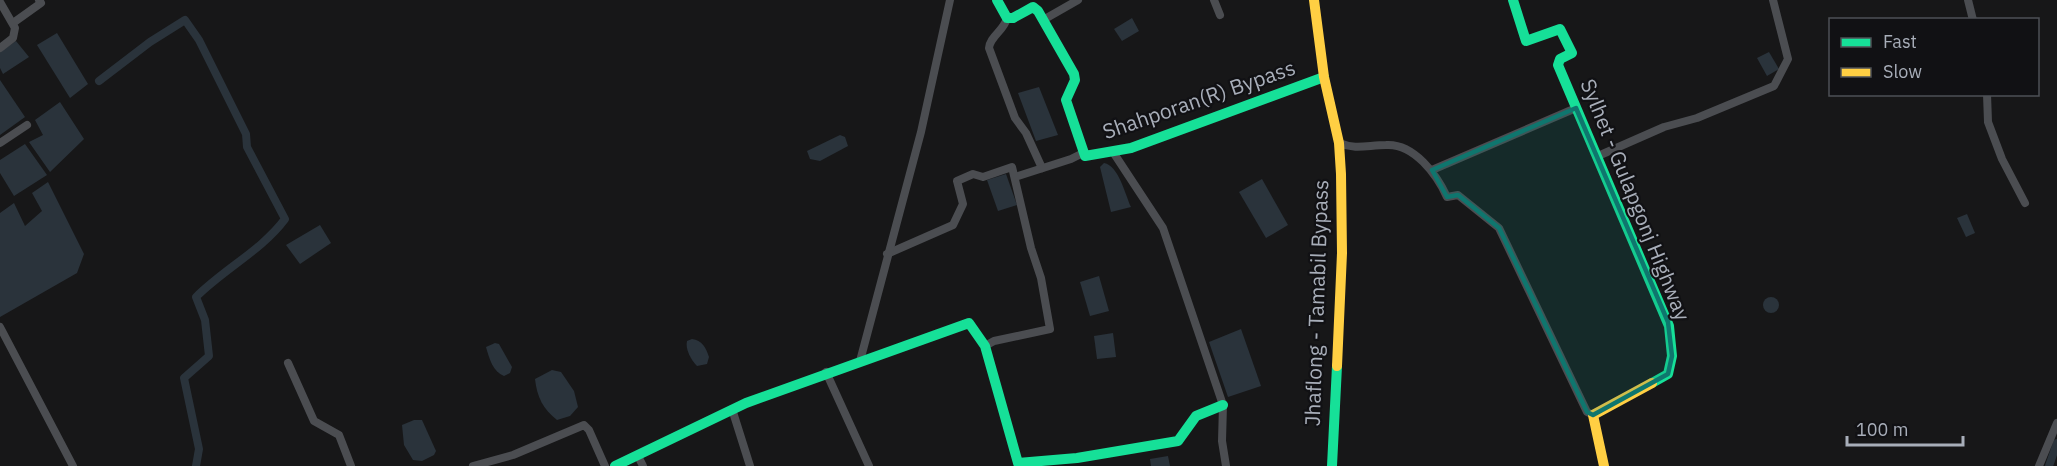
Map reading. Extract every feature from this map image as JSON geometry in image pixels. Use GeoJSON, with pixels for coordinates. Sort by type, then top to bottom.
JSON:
{"type":"FeatureCollection","features":[{"type":"Feature","properties":{"kind":"main road"},"geometry":{"type":"LineString","coordinates":[[997,0],[1007,18],[1013,18],[1033,7],[1043,20]]}},
{"type":"Feature","properties":{"kind":"main road","name":"Jhaflong - Tamabil Bypass"},"geometry":{"type":"LineString","coordinates":[[1314,0],[1324,77],[1339,143],[1342,253],[1332,466]]}},
{"type":"Feature","properties":{"kind":"main road","name":"Sylhet - Gulapgonj Highway"},"geometry":{"type":"LineString","coordinates":[[1513,0],[1526,41],[1560,29],[1572,52],[1558,61],[1558,65],[1668,322],[1672,356],[1668,374],[1593,415]]}},
{"type":"Feature","properties":{"kind":"main road","name":"Shahporan(R) Bypass"},"geometry":{"type":"LineString","coordinates":[[1043,20],[1074,74],[1075,80],[1066,100],[1083,153],[1092,156],[1113,152],[1324,77]]}},
{"type":"Feature","properties":{"kind":"main road"},"geometry":{"type":"LineString","coordinates":[[615,466],[640,461],[732,410],[826,372],[969,323],[985,346],[1018,463],[1077,462],[1178,441],[1190,420],[1200,411],[1223,405]]}},
{"type":"Feature","properties":{"kind":"main road"},"geometry":{"type":"LineString","coordinates":[[1593,415],[1604,466]]}},
{"type":"Feature","properties":{"kind":"street"},"geometry":{"type":"LineString","coordinates":[[13,23],[41,3],[39,0]]}},
{"type":"Feature","properties":{"kind":"street"},"geometry":{"type":"LineString","coordinates":[[860,361],[921,132],[950,0]]}},
{"type":"Feature","properties":{"kind":"street"},"geometry":{"type":"LineString","coordinates":[[1043,20],[1078,0]]}},
{"type":"Feature","properties":{"kind":"street"},"geometry":{"type":"LineString","coordinates":[[1214,0],[1220,15]]}},
{"type":"Feature","properties":{"kind":"street"},"geometry":{"type":"LineString","coordinates":[[1598,156],[1664,127],[1697,118],[1774,86],[1788,59],[1773,0]]}},
{"type":"Feature","properties":{"kind":"street"},"geometry":{"type":"LineString","coordinates":[[1968,0],[1972,18]]}},
{"type":"Feature","properties":{"kind":"street"},"geometry":{"type":"LineString","coordinates":[[0,2],[15,28],[13,38],[0,48]]}},
{"type":"Feature","properties":{"kind":"street"},"geometry":{"type":"LineString","coordinates":[[1007,18],[1005,26],[990,41],[988,48],[1015,118],[1026,133],[1042,168]]}},
{"type":"Feature","properties":{"kind":"street"},"geometry":{"type":"LineString","coordinates":[[1987,96],[1988,122],[2002,159],[2025,203]]}},
{"type":"Feature","properties":{"kind":"street"},"geometry":{"type":"LineString","coordinates":[[1432,170],[1576,108]]}},
{"type":"Feature","properties":{"kind":"street"},"geometry":{"type":"LineString","coordinates":[[0,143],[27,125]]}},
{"type":"Feature","properties":{"kind":"street"},"geometry":{"type":"LineString","coordinates":[[1339,143],[1353,148],[1389,144],[1411,153],[1432,170],[1447,197],[1458,195],[1498,228],[1587,412],[1593,415]]}},
{"type":"Feature","properties":{"kind":"street"},"geometry":{"type":"LineString","coordinates":[[1113,152],[1163,228],[1223,405],[1222,441],[1226,466]]}},
{"type":"Feature","properties":{"kind":"street"},"geometry":{"type":"LineString","coordinates":[[1015,177],[1083,153]]}},
{"type":"Feature","properties":{"kind":"street"},"geometry":{"type":"LineString","coordinates":[[887,254],[952,225],[963,204],[957,181],[972,174],[983,177],[1012,166],[1030,248],[1041,278],[1050,329],[985,346]]}},
{"type":"Feature","properties":{"kind":"street"},"geometry":{"type":"LineString","coordinates":[[0,327],[73,466]]}},
{"type":"Feature","properties":{"kind":"street"},"geometry":{"type":"LineString","coordinates":[[288,363],[314,421],[339,435],[351,466]]}},
{"type":"Feature","properties":{"kind":"street"},"geometry":{"type":"LineString","coordinates":[[826,372],[868,466]]}},
{"type":"Feature","properties":{"kind":"street"},"geometry":{"type":"LineString","coordinates":[[732,410],[750,466]]}},
{"type":"Feature","properties":{"kind":"street"},"geometry":{"type":"LineString","coordinates":[[2039,466],[2057,423]]}},
{"type":"Feature","properties":{"kind":"street"},"geometry":{"type":"LineString","coordinates":[[473,466],[513,455],[584,425],[589,430],[605,466]]}},
{"type":"Feature","properties":{"kind":"highlighted area"},"geometry":{"type":"Polygon","coordinates":[[[1576,108],[1668,322],[1672,356],[1668,374],[1593,415],[1587,412],[1499,228],[1458,195],[1447,197],[1432,170],[1576,108]]]}},
{"type":"Feature","properties":{"kind":"shaded area"},"geometry":{"type":"Polygon","coordinates":[[[1132,18],[1139,31],[1122,41],[1114,29],[1132,18]]]}},
{"type":"Feature","properties":{"kind":"shaded area"},"geometry":{"type":"Polygon","coordinates":[[[57,33],[88,84],[70,98],[37,45],[57,33]]]}},
{"type":"Feature","properties":{"kind":"shaded area"},"geometry":{"type":"Polygon","coordinates":[[[16,41],[29,57],[3,74],[0,68],[0,52],[16,41]]]}},
{"type":"Feature","properties":{"kind":"shaded area"},"geometry":{"type":"Polygon","coordinates":[[[1769,52],[1779,69],[1767,76],[1757,58],[1769,52]]]}},
{"type":"Feature","properties":{"kind":"shaded area"},"geometry":{"type":"Polygon","coordinates":[[[0,80],[25,117],[0,135],[0,80]]]}},
{"type":"Feature","properties":{"kind":"shaded area"},"geometry":{"type":"Polygon","coordinates":[[[1039,87],[1058,135],[1036,141],[1018,93],[1039,87]]]}},
{"type":"Feature","properties":{"kind":"shaded area"},"geometry":{"type":"Polygon","coordinates":[[[60,102],[84,139],[50,172],[29,142],[43,135],[35,120],[60,102]]]}},
{"type":"Feature","properties":{"kind":"shaded area"},"geometry":{"type":"Polygon","coordinates":[[[840,135],[845,137],[848,146],[820,161],[810,159],[807,151],[840,135]]]}},
{"type":"Feature","properties":{"kind":"shaded area"},"geometry":{"type":"Polygon","coordinates":[[[25,144],[47,175],[14,196],[0,173],[0,160],[25,144]]]}},
{"type":"Feature","properties":{"kind":"shaded area"},"geometry":{"type":"Polygon","coordinates":[[[1104,163],[1114,169],[1118,175],[1131,207],[1111,212],[1100,167],[1104,163]]]}},
{"type":"Feature","properties":{"kind":"shaded area"},"geometry":{"type":"Polygon","coordinates":[[[1006,174],[1017,205],[998,211],[987,180],[1006,174]]]}},
{"type":"Feature","properties":{"kind":"shaded area"},"geometry":{"type":"Polygon","coordinates":[[[1262,179],[1288,225],[1266,238],[1239,192],[1262,179]]]}},
{"type":"Feature","properties":{"kind":"shaded area"},"geometry":{"type":"Polygon","coordinates":[[[48,182],[84,254],[77,273],[0,317],[0,213],[14,203],[25,226],[42,211],[32,193],[48,182]]]}},
{"type":"Feature","properties":{"kind":"shaded area"},"geometry":{"type":"Polygon","coordinates":[[[1967,214],[1975,233],[1966,237],[1957,218],[1967,214]]]}},
{"type":"Feature","properties":{"kind":"shaded area"},"geometry":{"type":"Polygon","coordinates":[[[320,225],[331,243],[300,264],[286,245],[320,225]]]}},
{"type":"Feature","properties":{"kind":"shaded area"},"geometry":{"type":"Polygon","coordinates":[[[1099,276],[1109,311],[1090,316],[1080,282],[1099,276]]]}},
{"type":"Feature","properties":{"kind":"shaded area"},"geometry":{"type":"Polygon","coordinates":[[[1771,297],[1777,299],[1779,305],[1777,311],[1771,313],[1765,311],[1763,305],[1765,299],[1771,297]]]}},
{"type":"Feature","properties":{"kind":"shaded area"},"geometry":{"type":"Polygon","coordinates":[[[1241,329],[1261,386],[1228,397],[1209,342],[1241,329]]]}},
{"type":"Feature","properties":{"kind":"shaded area"},"geometry":{"type":"Polygon","coordinates":[[[1113,333],[1116,357],[1097,359],[1094,336],[1113,333]]]}},
{"type":"Feature","properties":{"kind":"shaded area"},"geometry":{"type":"Polygon","coordinates":[[[692,339],[701,343],[705,348],[709,357],[707,364],[697,366],[691,358],[687,341],[692,339]]]}},
{"type":"Feature","properties":{"kind":"shaded area"},"geometry":{"type":"Polygon","coordinates":[[[495,343],[499,344],[512,367],[510,373],[504,376],[494,368],[486,347],[495,343]]]}},
{"type":"Feature","properties":{"kind":"shaded area"},"geometry":{"type":"Polygon","coordinates":[[[552,370],[561,372],[574,391],[578,407],[570,416],[557,420],[541,402],[535,379],[552,370]]]}},
{"type":"Feature","properties":{"kind":"shaded area"},"geometry":{"type":"Polygon","coordinates":[[[414,420],[422,420],[436,451],[434,455],[422,461],[413,460],[404,445],[402,425],[414,420]]]}},
{"type":"Feature","properties":{"kind":"shaded area"},"geometry":{"type":"Polygon","coordinates":[[[1168,456],[1170,466],[1151,466],[1150,459],[1168,456]]]}},
{"type":"Feature","properties":{"kind":"waterway"},"geometry":{"type":"LineString","coordinates":[[99,81],[150,42],[185,20],[199,40],[246,134],[247,147],[285,219],[254,250],[196,297],[205,320],[209,356],[184,378],[199,449],[196,466]]}},
{"type":"Feature","properties":{"kind":"waterway"},"geometry":{"type":"LineString","coordinates":[[2049,466],[2057,443]]}},
{"type":"Feature","properties":{"kind":"traffic: fast"},"geometry":{"type":"LineString","coordinates":[[997,0],[1007,18],[1013,18],[1033,7],[1038,11],[1074,74],[1075,80],[1066,100],[1085,156],[1131,148],[1324,77]]}},
{"type":"Feature","properties":{"kind":"traffic: fast"},"geometry":{"type":"LineString","coordinates":[[1513,0],[1526,41],[1560,29],[1572,53],[1560,59],[1558,65],[1669,326],[1672,356],[1668,374],[1652,383]]}},
{"type":"Feature","properties":{"kind":"traffic: fast"},"geometry":{"type":"LineString","coordinates":[[615,466],[746,403],[969,323],[985,346],[1018,463],[1077,458],[1178,441],[1196,416],[1223,405]]}},
{"type":"Feature","properties":{"kind":"traffic: fast"},"geometry":{"type":"LineString","coordinates":[[1332,466],[1337,366]]}},
{"type":"Feature","properties":{"kind":"traffic: slow"},"geometry":{"type":"LineString","coordinates":[[1314,0],[1324,77],[1339,143],[1341,174],[1342,253],[1337,366]]}},
{"type":"Feature","properties":{"kind":"traffic: slow"},"geometry":{"type":"LineString","coordinates":[[1604,466],[1593,415],[1652,383]]}}]}
